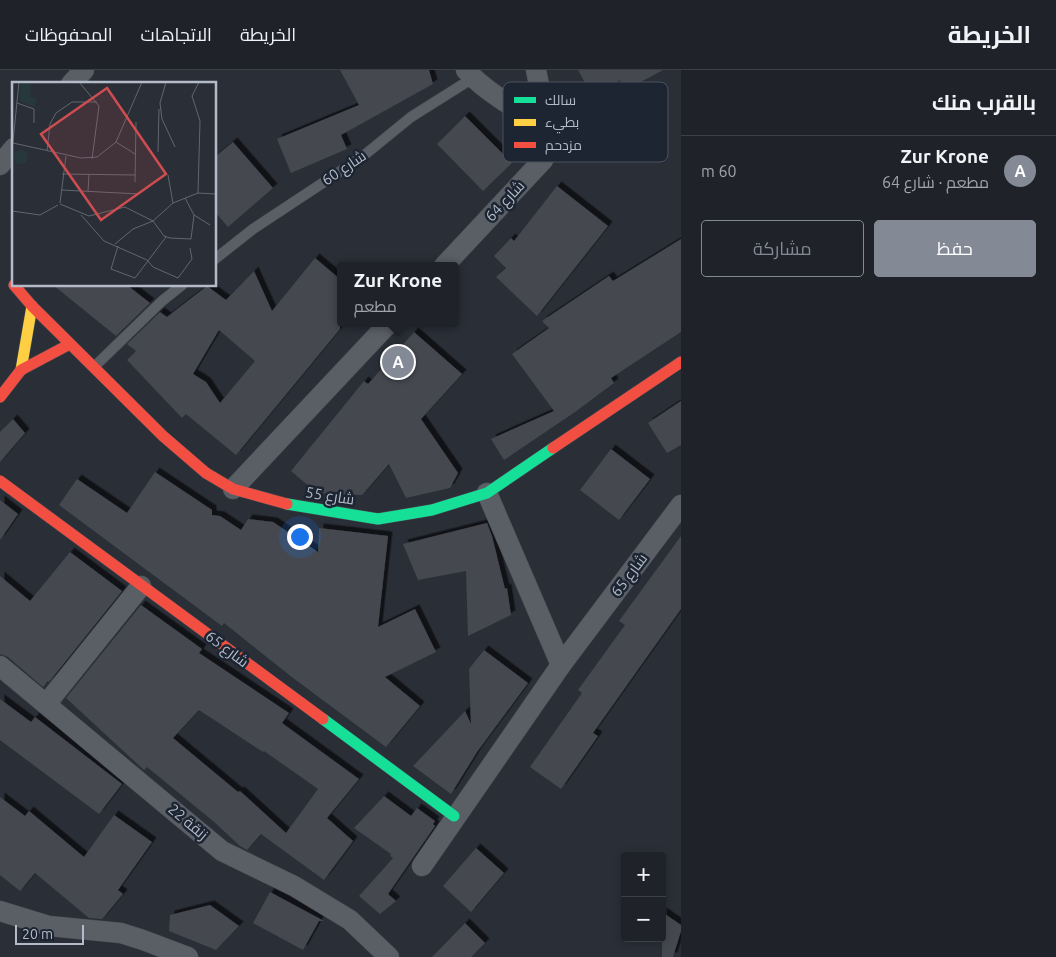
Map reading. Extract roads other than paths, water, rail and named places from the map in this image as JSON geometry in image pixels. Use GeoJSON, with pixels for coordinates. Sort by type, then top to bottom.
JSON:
{"type":"FeatureCollection","features":[{"type":"Feature","properties":{"kind":"street"},"geometry":{"type":"LineString","coordinates":[[73,82],[84,70]]}},
{"type":"Feature","properties":{"kind":"street","name":"شارع 60"},"geometry":{"type":"LineString","coordinates":[[469,74],[503,98]]}},
{"type":"Feature","properties":{"kind":"street"},"geometry":{"type":"LineString","coordinates":[[0,165],[12,150]]}},
{"type":"Feature","properties":{"kind":"street","name":"شارع 64"},"geometry":{"type":"LineString","coordinates":[[448,262],[541,162]]}},
{"type":"Feature","properties":{"kind":"street","name":"شارع 55"},"geometry":{"type":"LineString","coordinates":[[5,274],[12,283]]}},
{"type":"Feature","properties":{"kind":"street","name":"شارع 55"},"geometry":{"type":"LineString","coordinates":[[15,286],[32,306],[164,436],[206,473],[233,489],[278,503],[378,518],[432,510],[487,493],[681,362]]}},
{"type":"Feature","properties":{"kind":"street"},"geometry":{"type":"LineString","coordinates":[[0,397],[20,370],[32,306]]}},
{"type":"Feature","properties":{"kind":"street"},"geometry":{"type":"LineString","coordinates":[[233,489],[385,327]]}},
{"type":"Feature","properties":{"kind":"street"},"geometry":{"type":"LineString","coordinates":[[20,370],[70,344]]}},
{"type":"Feature","properties":{"kind":"street","name":"شارع 65"},"geometry":{"type":"LineString","coordinates":[[0,481],[454,816]]}},
{"type":"Feature","properties":{"kind":"street"},"geometry":{"type":"LineString","coordinates":[[487,493],[561,666]]}},
{"type":"Feature","properties":{"kind":"street","name":"شارع 65"},"geometry":{"type":"LineString","coordinates":[[422,866],[454,816],[561,666],[681,504]]}},
{"type":"Feature","properties":{"kind":"street"},"geometry":{"type":"LineString","coordinates":[[47,703],[141,586]]}},
{"type":"Feature","properties":{"kind":"street","name":"زنقة 22"},"geometry":{"type":"LineString","coordinates":[[0,666],[47,703],[222,851],[294,886],[350,920],[388,957]]}},
{"type":"Feature","properties":{"kind":"street"},"geometry":{"type":"LineString","coordinates":[[0,911],[49,926],[121,933],[188,957]]}},
{"type":"Feature","properties":{"kind":"lane","name":"شارع 60"},"geometry":{"type":"LineString","coordinates":[[216,258],[253,229],[362,157],[411,117],[469,74]]}},
{"type":"Feature","properties":{"kind":"lane"},"geometry":{"type":"LineString","coordinates":[[94,366],[162,301],[181,286]]}},
{"type":"Feature","properties":{"kind":"place","name":"Zur Krone"},"geometry":{"type":"Point","coordinates":[398,362]}}]}
